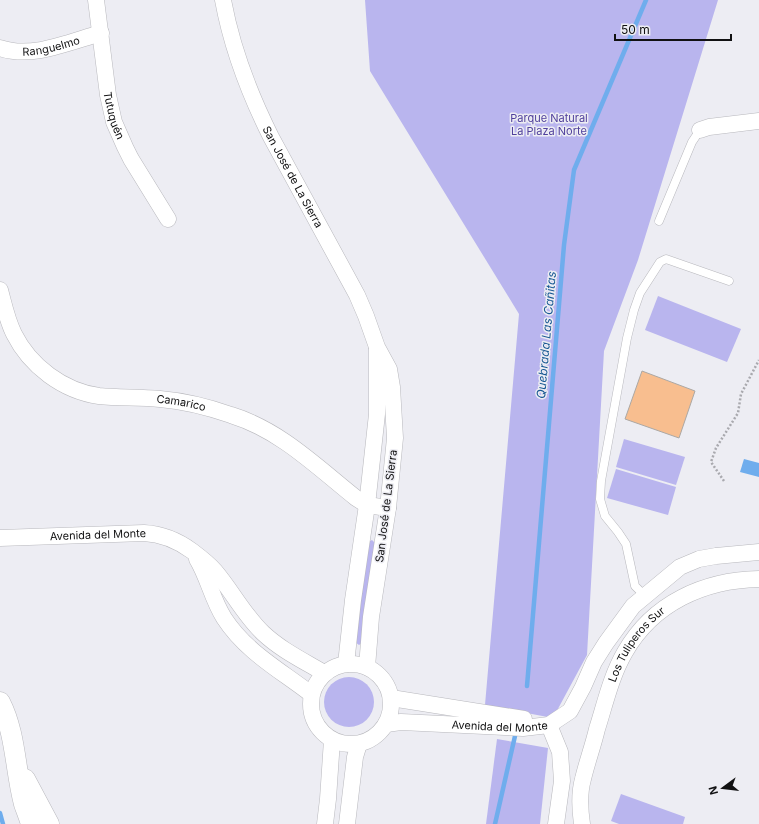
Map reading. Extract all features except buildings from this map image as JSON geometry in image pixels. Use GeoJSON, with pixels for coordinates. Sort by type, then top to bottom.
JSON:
{"type":"FeatureCollection","features":[{"type":"Feature","properties":{"kind":"street","name":"Tutuquén"},"geometry":{"type":"LineString","coordinates":[[96,0],[108,95],[114,122],[128,153],[168,219]]}},
{"type":"Feature","properties":{"kind":"street","name":"San José de La Sierra"},"geometry":{"type":"LineString","coordinates":[[223,0],[238,62],[258,111],[274,144],[357,294],[377,347],[389,368],[392,387],[395,438],[388,508],[371,617],[368,667]]}},
{"type":"Feature","properties":{"kind":"street","name":"Ranguelmo"},"geometry":{"type":"LineString","coordinates":[[0,48],[13,52],[31,52],[101,33]]}},
{"type":"Feature","properties":{"kind":"street"},"geometry":{"type":"LineString","coordinates":[[700,130],[709,127],[759,121]]}},
{"type":"Feature","properties":{"kind":"street","name":"Camarico"},"geometry":{"type":"LineString","coordinates":[[0,290],[8,320],[21,346],[40,368],[61,383],[73,389],[98,396],[160,399],[183,402],[207,407],[244,419],[271,432],[285,441],[356,498],[368,505],[388,508]]}},
{"type":"Feature","properties":{"kind":"street","name":"San José de La Sierra"},"geometry":{"type":"LineString","coordinates":[[346,664],[357,570],[368,505],[377,414],[377,347]]}},
{"type":"Feature","properties":{"kind":"street","name":"Avenida del Monte"},"geometry":{"type":"LineString","coordinates":[[0,538],[135,533],[154,534],[172,539],[183,544],[215,570],[244,611],[264,634],[274,642],[324,673]]}},
{"type":"Feature","properties":{"kind":"street","name":"Avenida del Monte"},"geometry":{"type":"LineString","coordinates":[[191,551],[204,571],[223,616],[238,637],[258,656],[311,694]]}},
{"type":"Feature","properties":{"kind":"street","name":"Los Tuliperos Sur"},"geometry":{"type":"LineString","coordinates":[[549,725],[570,711],[594,662],[633,606],[680,567],[699,559],[759,552]]}},
{"type":"Feature","properties":{"kind":"street"},"geometry":{"type":"LineString","coordinates":[[752,579],[759,569]]}},
{"type":"Feature","properties":{"kind":"street","name":"Los Tuliperos Sur"},"geometry":{"type":"LineString","coordinates":[[582,780],[611,685],[625,652],[646,624],[659,612],[685,595],[714,584],[752,579]]}},
{"type":"Feature","properties":{"kind":"street"},"geometry":{"type":"LineString","coordinates":[[346,664],[368,667],[383,680],[391,698],[389,716],[386,724],[374,737],[359,744],[345,744],[332,740],[320,730],[312,717],[310,710],[311,694],[314,686],[324,673],[331,668],[346,664]]}},
{"type":"Feature","properties":{"kind":"street","name":"Avenida del Monte"},"geometry":{"type":"LineString","coordinates":[[391,698],[523,719],[549,725]]}},
{"type":"Feature","properties":{"kind":"street"},"geometry":{"type":"LineString","coordinates":[[0,702],[6,712],[24,804],[31,824]]}},
{"type":"Feature","properties":{"kind":"street","name":"Avenida del Monte"},"geometry":{"type":"LineString","coordinates":[[386,724],[401,722],[523,728],[549,725]]}},
{"type":"Feature","properties":{"kind":"street"},"geometry":{"type":"LineString","coordinates":[[549,725],[560,752],[562,781],[556,823]]}},
{"type":"Feature","properties":{"kind":"street"},"geometry":{"type":"LineString","coordinates":[[325,824],[332,740]]}},
{"type":"Feature","properties":{"kind":"street"},"geometry":{"type":"LineString","coordinates":[[347,824],[355,757],[359,744]]}},
{"type":"Feature","properties":{"kind":"street"},"geometry":{"type":"LineString","coordinates":[[17,765],[36,797],[49,824]]}},
{"type":"Feature","properties":{"kind":"street"},"geometry":{"type":"LineString","coordinates":[[556,823],[582,780]]}},
{"type":"Feature","properties":{"kind":"street"},"geometry":{"type":"LineString","coordinates":[[582,780],[582,824]]}},
{"type":"Feature","properties":{"kind":"lane"},"geometry":{"type":"LineString","coordinates":[[659,221],[692,142],[700,130]]}},
{"type":"Feature","properties":{"kind":"lane"},"geometry":{"type":"LineString","coordinates":[[645,596],[635,586],[626,544],[605,516],[600,499],[627,338],[634,310],[640,293],[660,262],[666,259],[729,280]]}},
{"type":"Feature","properties":{"kind":"path"},"geometry":{"type":"LineString","coordinates":[[724,481],[711,462],[716,448],[738,413],[742,394],[759,360]]}},
{"type":"Feature","properties":{"kind":"green space","name":"Parque Natural La Plaza Norte"},"geometry":{"type":"Polygon","coordinates":[[[365,0],[718,0],[638,260],[604,351],[587,655],[553,718],[485,705],[519,314],[370,71],[365,0]]]}},
{"type":"Feature","properties":{"kind":"green space"},"geometry":{"type":"Polygon","coordinates":[[[658,296],[741,329],[727,362],[645,330],[658,296]]]}},
{"type":"Feature","properties":{"kind":"green space"},"geometry":{"type":"Polygon","coordinates":[[[624,439],[685,457],[676,485],[616,467],[624,439]]]}},
{"type":"Feature","properties":{"kind":"green space"},"geometry":{"type":"Polygon","coordinates":[[[616,469],[676,487],[668,515],[607,498],[616,469]]]}},
{"type":"Feature","properties":{"kind":"green space"},"geometry":{"type":"Polygon","coordinates":[[[372,540],[375,543],[362,643],[359,645],[355,642],[368,542],[372,540]]]}},
{"type":"Feature","properties":{"kind":"green space"},"geometry":{"type":"Polygon","coordinates":[[[349,677],[363,681],[370,688],[374,702],[370,716],[363,723],[349,727],[335,723],[328,716],[324,702],[328,688],[335,681],[349,677]]]}},
{"type":"Feature","properties":{"kind":"green space"},"geometry":{"type":"Polygon","coordinates":[[[497,739],[548,748],[540,824],[486,824],[497,739]]]}},
{"type":"Feature","properties":{"kind":"green space"},"geometry":{"type":"Polygon","coordinates":[[[621,794],[685,817],[683,824],[619,824],[611,821],[621,794]]]}},
{"type":"Feature","properties":{"kind":"water"},"geometry":{"type":"Polygon","coordinates":[[[744,459],[759,463],[759,477],[740,472],[744,459]]]}},
{"type":"Feature","properties":{"kind":"waterway","name":"Quebrada Las Cañitas"},"geometry":{"type":"LineString","coordinates":[[527,686],[564,245],[574,170],[646,0]]}},
{"type":"Feature","properties":{"kind":"waterway"},"geometry":{"type":"LineString","coordinates":[[495,824],[515,736]]}},
{"type":"Feature","properties":{"kind":"waterway"},"geometry":{"type":"LineString","coordinates":[[0,813],[3,824]]}}]}
